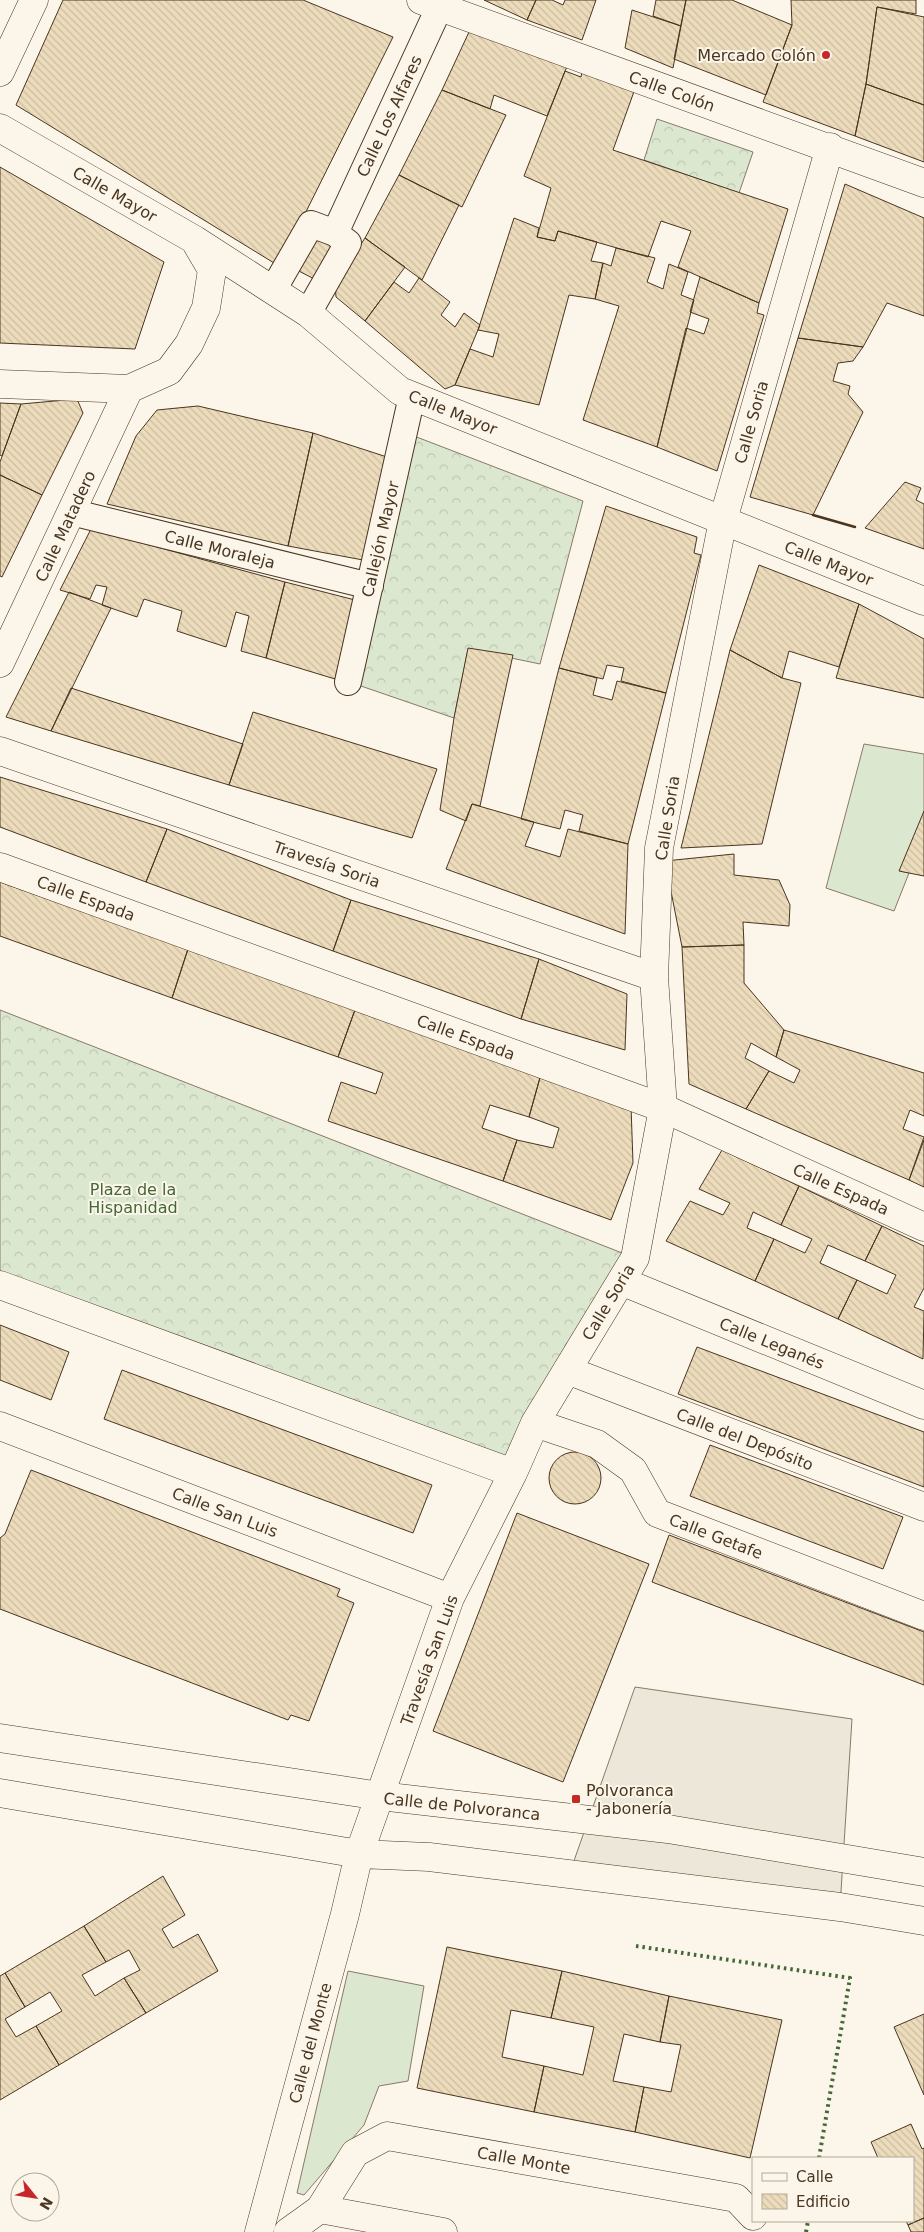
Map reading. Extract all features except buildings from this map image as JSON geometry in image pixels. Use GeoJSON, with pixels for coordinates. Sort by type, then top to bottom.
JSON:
{"type":"FeatureCollection","features":[{"type":"Feature","properties":{"kind":"street"},"geometry":{"type":"LineString","coordinates":[[0,72],[34,0]]}},
{"type":"Feature","properties":{"kind":"street","name":"Calle Colón"},"geometry":{"type":"LineString","coordinates":[[434,3],[924,183]]}},
{"type":"Feature","properties":{"kind":"street","name":"Calle Los Alfares"},"geometry":{"type":"LineString","coordinates":[[334,233],[434,3]]}},
{"type":"Feature","properties":{"kind":"street","name":"Calle Mayor"},"geometry":{"type":"LineString","coordinates":[[0,128],[195,240],[308,312],[400,391],[924,601]]}},
{"type":"Feature","properties":{"kind":"street","name":"Calle Soria"},"geometry":{"type":"LineString","coordinates":[[513,1473],[535,1423],[635,1258],[663,1108],[654,977],[659,848],[723,520],[830,147]]}},
{"type":"Feature","properties":{"kind":"street"},"geometry":{"type":"LineString","coordinates":[[273,290],[311,224],[334,233],[348,243],[308,312]]}},
{"type":"Feature","properties":{"kind":"street"},"geometry":{"type":"LineString","coordinates":[[0,384],[129,389],[169,371],[189,344],[206,308],[212,270],[195,240]]}},
{"type":"Feature","properties":{"kind":"street","name":"Calle Matadero"},"geometry":{"type":"LineString","coordinates":[[0,663],[129,389]]}},
{"type":"Feature","properties":{"kind":"street","name":"Callejón Mayor"},"geometry":{"type":"LineString","coordinates":[[348,682],[412,396]]}},
{"type":"Feature","properties":{"kind":"street","name":"Calle Moraleja"},"geometry":{"type":"LineString","coordinates":[[71,512],[370,586]]}},
{"type":"Feature","properties":{"kind":"street","name":"Travesía Soria"},"geometry":{"type":"LineString","coordinates":[[0,751],[654,977]]}},
{"type":"Feature","properties":{"kind":"street","name":"Calle Espada"},"geometry":{"type":"LineString","coordinates":[[0,867],[663,1108],[924,1227]]}},
{"type":"Feature","properties":{"kind":"street","name":"Calle Leganés"},"geometry":{"type":"LineString","coordinates":[[621,1281],[924,1405]]}},
{"type":"Feature","properties":{"kind":"street"},"geometry":{"type":"LineString","coordinates":[[0,1285],[513,1473]]}},
{"type":"Feature","properties":{"kind":"street","name":"Calle del Depósito"},"geometry":{"type":"LineString","coordinates":[[567,1370],[924,1507]]}},
{"type":"Feature","properties":{"kind":"street","name":"Calle Getafe"},"geometry":{"type":"LineString","coordinates":[[535,1423],[597,1444],[633,1470],[657,1513],[924,1616]]}},
{"type":"Feature","properties":{"kind":"street","name":"Calle San Luis"},"geometry":{"type":"LineString","coordinates":[[0,1426],[450,1598]]}},
{"type":"Feature","properties":{"kind":"street","name":"Travesía San Luis"},"geometry":{"type":"LineString","coordinates":[[359,1854],[450,1598],[513,1473]]}},
{"type":"Feature","properties":{"kind":"street","name":"Calle de Polvoranca"},"geometry":{"type":"LineString","coordinates":[[0,1738],[380,1796],[668,1829],[924,1872]]}},
{"type":"Feature","properties":{"kind":"street"},"geometry":{"type":"LineString","coordinates":[[0,1793],[359,1854],[429,1857],[840,1907],[924,1921]]}},
{"type":"Feature","properties":{"kind":"street","name":"Calle del Monte"},"geometry":{"type":"LineString","coordinates":[[259,2232],[345,1914],[359,1854]]}},
{"type":"Feature","properties":{"kind":"street","name":"Calle Monte"},"geometry":{"type":"LineString","coordinates":[[288,2232],[320,2208],[355,2153],[387,2136],[736,2198],[752,2215]]}},
{"type":"Feature","properties":{"kind":"street"},"geometry":{"type":"LineString","coordinates":[[320,2208],[443,2232]]}},
{"type":"Feature","properties":{"kind":"green space"},"geometry":{"type":"Polygon","coordinates":[[[657,119],[753,152],[739,193],[644,160],[657,119]]]}},
{"type":"Feature","properties":{"kind":"green space"},"geometry":{"type":"Polygon","coordinates":[[[414,436],[583,501],[540,664],[468,649],[454,718],[358,685],[414,436]]]}},
{"type":"Feature","properties":{"kind":"green space"},"geometry":{"type":"Polygon","coordinates":[[[864,744],[924,754],[924,813],[900,871],[909,873],[894,911],[826,888],[864,744]]]}},
{"type":"Feature","properties":{"kind":"green space","name":"Plaza de la Hispanidad"},"geometry":{"type":"Polygon","coordinates":[[[0,1010],[635,1258],[513,1473],[0,1285],[0,1010]]]}},
{"type":"Feature","properties":{"kind":"green space"},"geometry":{"type":"Polygon","coordinates":[[[348,1971],[424,1986],[408,2081],[379,2086],[364,2125],[304,2195],[297,2193],[348,1971]]]}},
{"type":"Feature","properties":{"kind":"shaded area"},"geometry":{"type":"Polygon","coordinates":[[[635,1687],[852,1719],[840,1907],[569,1875],[635,1687]]]}},
{"type":"Feature","properties":{"kind":"hedge"},"geometry":{"type":"LineString","coordinates":[[636,1946],[850,1978],[819,2157]]}},
{"type":"Feature","properties":{"kind":"hedge"},"geometry":{"type":"LineString","coordinates":[[806,2232],[808,2222]]}},
{"type":"Feature","properties":{"kind":"wall"},"geometry":{"type":"LineString","coordinates":[[813,515],[855,527]]}},
{"type":"Feature","properties":{"kind":"place","name":"Mercado Colón"},"geometry":{"type":"Point","coordinates":[826,55]}},
{"type":"Feature","properties":{"kind":"place","name":"Polvoranca - Jabonería"},"geometry":{"type":"Point","coordinates":[576,1799]}}]}
